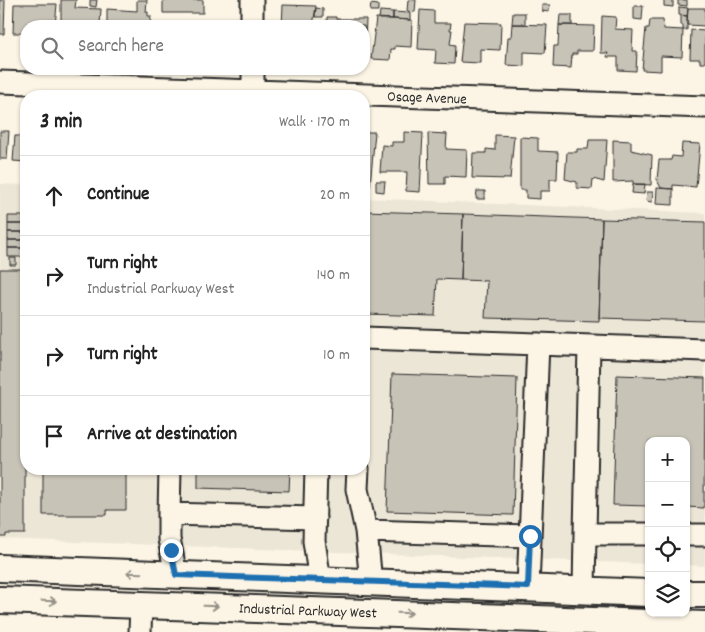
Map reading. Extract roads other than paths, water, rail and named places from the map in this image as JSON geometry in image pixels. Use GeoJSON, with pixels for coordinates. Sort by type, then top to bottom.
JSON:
{"type":"FeatureCollection","features":[{"type":"Feature","properties":{"kind":"main road","name":"Industrial Parkway West"},"geometry":{"type":"LineString","coordinates":[[0,568],[445,586],[645,592]]}},
{"type":"Feature","properties":{"kind":"main road"},"geometry":{"type":"LineString","coordinates":[[441,620],[445,586]]}},
{"type":"Feature","properties":{"kind":"main road"},"geometry":{"type":"LineString","coordinates":[[690,594],[705,594]]}},
{"type":"Feature","properties":{"kind":"main road","name":"Industrial Parkway West"},"geometry":{"type":"LineString","coordinates":[[0,600],[141,604],[441,620],[705,625]]}},
{"type":"Feature","properties":{"kind":"street"},"geometry":{"type":"LineString","coordinates":[[252,0],[252,20]]}},
{"type":"Feature","properties":{"kind":"street"},"geometry":{"type":"LineString","coordinates":[[253,75],[253,90]]}},
{"type":"Feature","properties":{"kind":"street","name":"Osage Avenue"},"geometry":{"type":"LineString","coordinates":[[0,82],[253,90]]}},
{"type":"Feature","properties":{"kind":"street","name":"Osage Avenue"},"geometry":{"type":"LineString","coordinates":[[370,95],[705,108]]}},
{"type":"Feature","properties":{"kind":"street"},"geometry":{"type":"LineString","coordinates":[[370,338],[705,350]]}},
{"type":"Feature","properties":{"kind":"street"},"geometry":{"type":"LineString","coordinates":[[528,587],[538,344]]}},
{"type":"Feature","properties":{"kind":"street"},"geometry":{"type":"LineString","coordinates":[[584,590],[589,346]]}},
{"type":"Feature","properties":{"kind":"street"},"geometry":{"type":"LineString","coordinates":[[170,475],[169,538],[176,575]]}},
{"type":"Feature","properties":{"kind":"street"},"geometry":{"type":"LineString","coordinates":[[316,475],[314,541],[320,581]]}},
{"type":"Feature","properties":{"kind":"street"},"geometry":{"type":"LineString","coordinates":[[358,475],[357,489],[366,531],[371,583]]}},
{"type":"Feature","properties":{"kind":"street"},"geometry":{"type":"LineString","coordinates":[[169,514],[315,518]]}},
{"type":"Feature","properties":{"kind":"street"},"geometry":{"type":"LineString","coordinates":[[366,531],[530,536]]}},
{"type":"Feature","properties":{"kind":"street"},"geometry":{"type":"LineString","coordinates":[[585,534],[645,534]]}},
{"type":"Feature","properties":{"kind":"street"},"geometry":{"type":"LineString","coordinates":[[690,535],[705,535]]}},
{"type":"Feature","properties":{"kind":"street"},"geometry":{"type":"LineString","coordinates":[[140,632],[141,604]]}}]}
